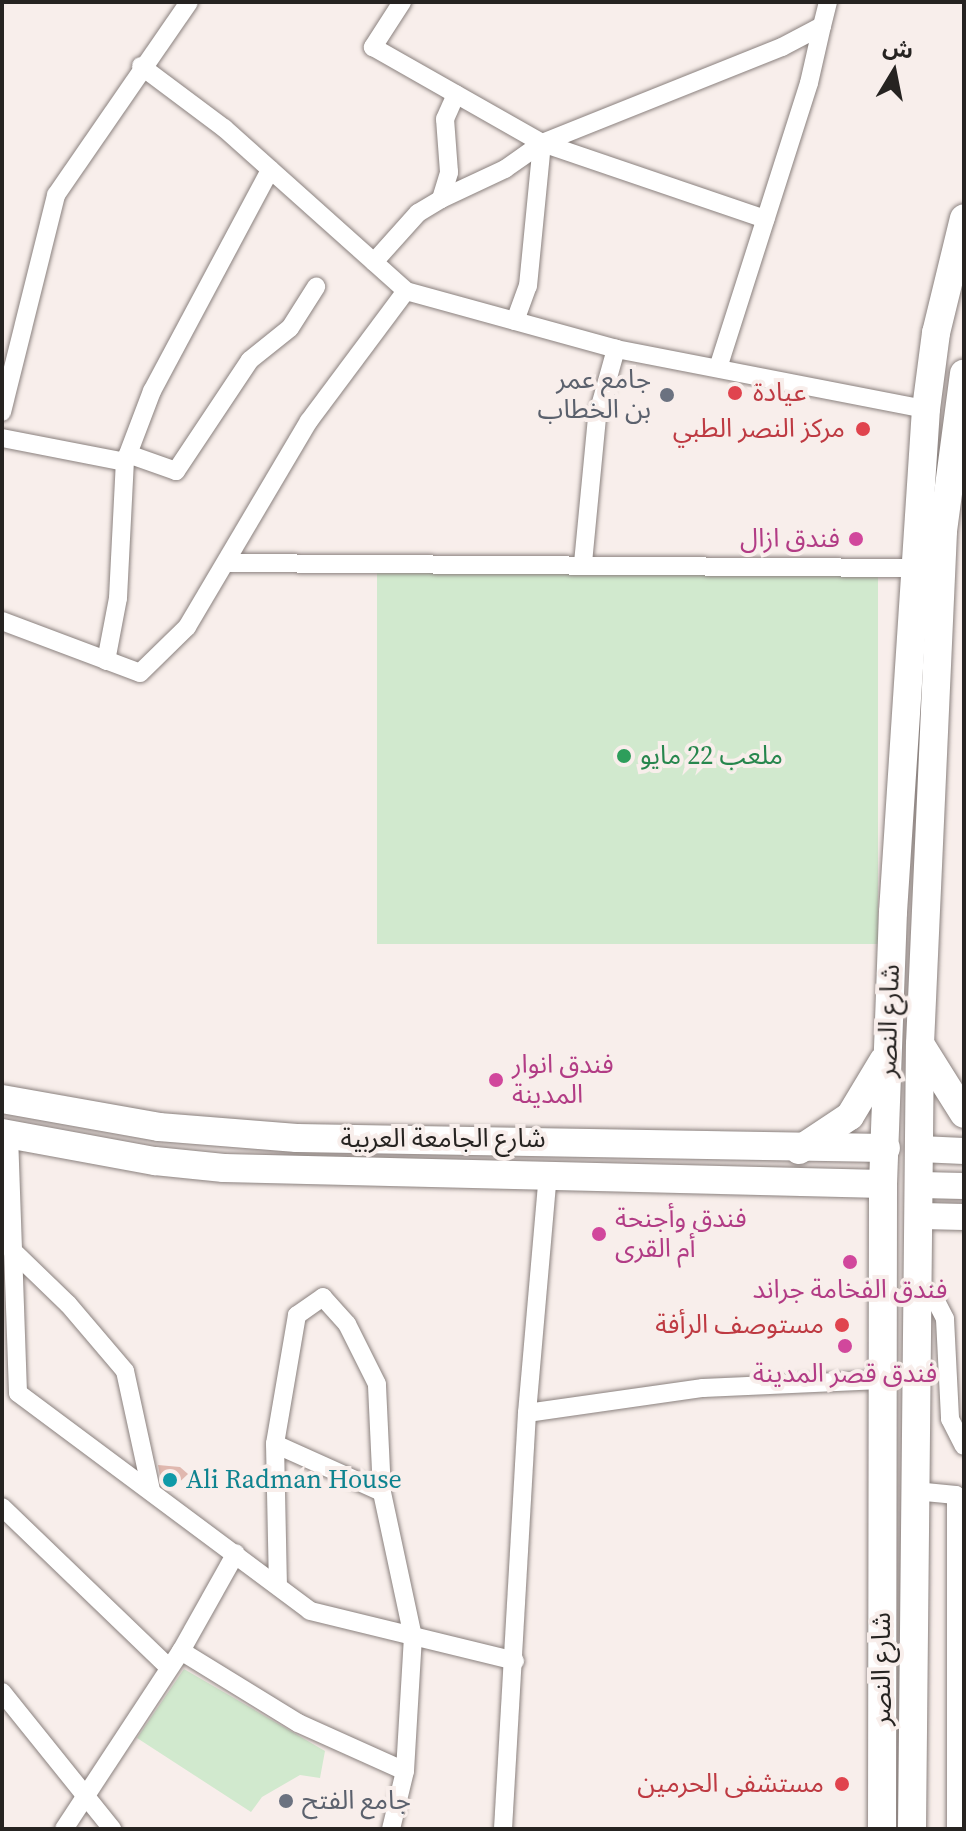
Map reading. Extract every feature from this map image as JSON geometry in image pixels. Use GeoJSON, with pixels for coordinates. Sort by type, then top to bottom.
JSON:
{"type":"FeatureCollection","features":[{"type":"Feature","properties":{"kind":"main road","name":"شارع النصر"},"geometry":{"type":"LineString","coordinates":[[882,1829],[883,1196],[892,941],[913,568],[926,409],[936,333],[964,218]]}},
{"type":"Feature","properties":{"kind":"main road","name":"شارع النصر"},"geometry":{"type":"LineString","coordinates":[[912,1829],[918,1291],[922,1216],[920,1044],[930,897],[943,531],[960,438],[964,373]]}},
{"type":"Feature","properties":{"kind":"main road"},"geometry":{"type":"LineString","coordinates":[[895,895],[912,905],[930,897]]}},
{"type":"Feature","properties":{"kind":"main road"},"geometry":{"type":"LineString","coordinates":[[892,941],[906,935],[927,940]]}},
{"type":"Feature","properties":{"kind":"main road"},"geometry":{"type":"LineString","coordinates":[[799,1150],[850,1116],[864,1100],[881,1071],[888,1033]]}},
{"type":"Feature","properties":{"kind":"main road"},"geometry":{"type":"LineString","coordinates":[[920,1044],[964,1114]]}},
{"type":"Feature","properties":{"kind":"main road","name":"شارع الجامعة العربية"},"geometry":{"type":"LineString","coordinates":[[2,1099],[159,1127],[297,1138],[567,1140],[799,1150],[886,1148]]}},
{"type":"Feature","properties":{"kind":"main road","name":"شارع الجامعة العربية"},"geometry":{"type":"LineString","coordinates":[[6,1134],[224,1168],[797,1181],[883,1196]]}},
{"type":"Feature","properties":{"kind":"main road"},"geometry":{"type":"LineString","coordinates":[[883,1493],[901,1497],[915,1491]]}},
{"type":"Feature","properties":{"kind":"main road"},"geometry":{"type":"LineString","coordinates":[[882,1544],[892,1530],[910,1531],[917,1542]]}},
{"type":"Feature","properties":{"kind":"street"},"geometry":{"type":"LineString","coordinates":[[2,412],[56,195],[141,66],[189,2]]}},
{"type":"Feature","properties":{"kind":"street"},"geometry":{"type":"LineString","coordinates":[[402,2],[373,47],[542,143],[765,219]]}},
{"type":"Feature","properties":{"kind":"street"},"geometry":{"type":"LineString","coordinates":[[718,368],[828,2]]}},
{"type":"Feature","properties":{"kind":"street"},"geometry":{"type":"LineString","coordinates":[[374,262],[418,213],[505,169],[542,143],[822,26]]}},
{"type":"Feature","properties":{"kind":"street"},"geometry":{"type":"LineString","coordinates":[[141,66],[270,170],[406,291],[616,349],[926,409]]}},
{"type":"Feature","properties":{"kind":"street"},"geometry":{"type":"LineString","coordinates":[[441,199],[449,172],[445,119],[456,94]]}},
{"type":"Feature","properties":{"kind":"street"},"geometry":{"type":"LineString","coordinates":[[515,321],[528,286],[542,143]]}},
{"type":"Feature","properties":{"kind":"street"},"geometry":{"type":"LineString","coordinates":[[106,661],[118,598],[127,458],[152,391],[270,170]]}},
{"type":"Feature","properties":{"kind":"street"},"geometry":{"type":"LineString","coordinates":[[2,438],[127,458],[176,471],[250,360],[290,328],[316,287]]}},
{"type":"Feature","properties":{"kind":"street"},"geometry":{"type":"LineString","coordinates":[[2,621],[140,673],[187,627],[309,421],[406,291]]}},
{"type":"Feature","properties":{"kind":"street"},"geometry":{"type":"LineString","coordinates":[[583,563],[597,417],[616,349]]}},
{"type":"Feature","properties":{"kind":"street"},"geometry":{"type":"LineString","coordinates":[[227,563],[583,563],[913,568]]}},
{"type":"Feature","properties":{"kind":"street"},"geometry":{"type":"LineString","coordinates":[[6,1134],[18,1393]]}},
{"type":"Feature","properties":{"kind":"street"},"geometry":{"type":"LineString","coordinates":[[920,1149],[964,1151]]}},
{"type":"Feature","properties":{"kind":"street"},"geometry":{"type":"LineString","coordinates":[[503,1829],[527,1413],[548,1174]]}},
{"type":"Feature","properties":{"kind":"street"},"geometry":{"type":"LineString","coordinates":[[921,1185],[964,1186]]}},
{"type":"Feature","properties":{"kind":"street"},"geometry":{"type":"LineString","coordinates":[[922,1216],[964,1217]]}},
{"type":"Feature","properties":{"kind":"street"},"geometry":{"type":"LineString","coordinates":[[12,1250],[68,1304],[125,1371],[151,1490]]}},
{"type":"Feature","properties":{"kind":"street"},"geometry":{"type":"LineString","coordinates":[[918,1291],[937,1303],[945,1319],[950,1419],[954,1436],[964,1446]]}},
{"type":"Feature","properties":{"kind":"street"},"geometry":{"type":"LineString","coordinates":[[278,1584],[275,1444],[297,1315],[323,1297],[347,1324],[377,1384],[382,1492],[413,1637],[405,1771],[391,1829]]}},
{"type":"Feature","properties":{"kind":"street"},"geometry":{"type":"LineString","coordinates":[[527,1413],[703,1388],[881,1380]]}},
{"type":"Feature","properties":{"kind":"street"},"geometry":{"type":"LineString","coordinates":[[2,1382],[278,1584],[310,1611],[515,1661]]}},
{"type":"Feature","properties":{"kind":"street"},"geometry":{"type":"LineString","coordinates":[[275,1444],[382,1492]]}},
{"type":"Feature","properties":{"kind":"street"},"geometry":{"type":"LineString","coordinates":[[915,1491],[956,1495],[956,1829]]}},
{"type":"Feature","properties":{"kind":"street"},"geometry":{"type":"LineString","coordinates":[[2,1507],[167,1666]]}},
{"type":"Feature","properties":{"kind":"street"},"geometry":{"type":"LineString","coordinates":[[64,1829],[167,1666],[181,1651],[236,1553]]}},
{"type":"Feature","properties":{"kind":"street"},"geometry":{"type":"LineString","coordinates":[[181,1651],[298,1723],[405,1771]]}},
{"type":"Feature","properties":{"kind":"street"},"geometry":{"type":"LineString","coordinates":[[2,1692],[112,1829]]}},
{"type":"Feature","properties":{"kind":"green space","name":"ملعب 22 مايو"},"geometry":{"type":"Polygon","coordinates":[[[377,572],[878,572],[878,944],[377,944],[377,572]]]}},
{"type":"Feature","properties":{"kind":"green space"},"geometry":{"type":"Polygon","coordinates":[[[184,1669],[325,1751],[320,1778],[300,1775],[262,1797],[251,1812],[137,1738],[184,1669]]]}},
{"type":"Feature","properties":{"kind":"building","name":"Ali Radman House"},"geometry":{"type":"Polygon","coordinates":[[[158,1465],[180,1467],[188,1474],[170,1491],[162,1486],[158,1465]]]}},
{"type":"Feature","properties":{"kind":"place","name":"عيادة"},"geometry":{"type":"Point","coordinates":[735,393]}},
{"type":"Feature","properties":{"kind":"place","name":"جامع عمر بن الخطاب"},"geometry":{"type":"Point","coordinates":[667,395]}},
{"type":"Feature","properties":{"kind":"place","name":"مركز النصر الطبي"},"geometry":{"type":"Point","coordinates":[863,429]}},
{"type":"Feature","properties":{"kind":"place","name":"فندق ازال"},"geometry":{"type":"Point","coordinates":[856,539]}},
{"type":"Feature","properties":{"kind":"place","name":"ملعب 22 مايو"},"geometry":{"type":"Point","coordinates":[624,756]}},
{"type":"Feature","properties":{"kind":"place","name":"فندق انوار المدينة"},"geometry":{"type":"Point","coordinates":[496,1080]}},
{"type":"Feature","properties":{"kind":"place","name":"فندق وأجنحة أم القرى"},"geometry":{"type":"Point","coordinates":[599,1234]}},
{"type":"Feature","properties":{"kind":"place","name":"فندق الفخامة جراند"},"geometry":{"type":"Point","coordinates":[850,1262]}},
{"type":"Feature","properties":{"kind":"place","name":"مستوصف الرأفة"},"geometry":{"type":"Point","coordinates":[842,1325]}},
{"type":"Feature","properties":{"kind":"place","name":"فندق قصر المدينة"},"geometry":{"type":"Point","coordinates":[845,1346]}},
{"type":"Feature","properties":{"kind":"place","name":"Ali Radman House"},"geometry":{"type":"Point","coordinates":[170,1480]}},
{"type":"Feature","properties":{"kind":"place","name":"مستشفى الحرمين"},"geometry":{"type":"Point","coordinates":[842,1784]}},
{"type":"Feature","properties":{"kind":"place","name":"جامع الفتح"},"geometry":{"type":"Point","coordinates":[286,1801]}}]}
